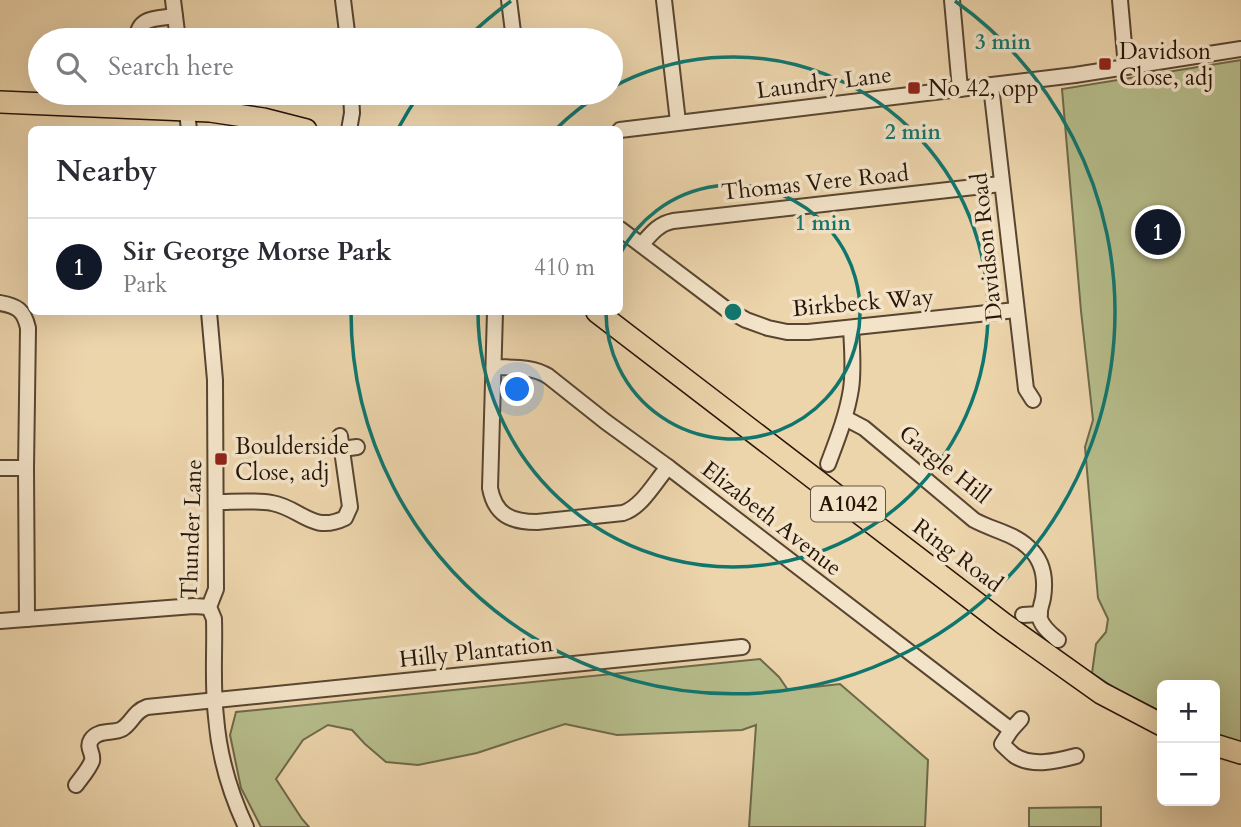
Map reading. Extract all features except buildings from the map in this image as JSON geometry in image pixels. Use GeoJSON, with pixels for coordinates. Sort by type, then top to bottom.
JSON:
{"type":"FeatureCollection","features":[{"type":"Feature","properties":{"kind":"highway"},"geometry":{"type":"LineString","coordinates":[[0,102],[28,103]]}},
{"type":"Feature","properties":{"kind":"highway"},"geometry":{"type":"LineString","coordinates":[[62,105],[210,111],[290,126]]}},
{"type":"Feature","properties":{"kind":"highway","name":"Ring Road"},"geometry":{"type":"LineString","coordinates":[[601,315],[1014,631],[1101,693],[1157,722]]}},
{"type":"Feature","properties":{"kind":"highway"},"geometry":{"type":"LineString","coordinates":[[1220,747],[1241,753]]}},
{"type":"Feature","properties":{"kind":"street"},"geometry":{"type":"LineString","coordinates":[[173,0],[176,28]]}},
{"type":"Feature","properties":{"kind":"street"},"geometry":{"type":"LineString","coordinates":[[343,0],[346,28]]}},
{"type":"Feature","properties":{"kind":"street"},"geometry":{"type":"LineString","coordinates":[[509,0],[512,28]]}},
{"type":"Feature","properties":{"kind":"street"},"geometry":{"type":"LineString","coordinates":[[664,0],[678,122]]}},
{"type":"Feature","properties":{"kind":"street"},"geometry":{"type":"LineString","coordinates":[[952,0],[960,89]]}},
{"type":"Feature","properties":{"kind":"street"},"geometry":{"type":"LineString","coordinates":[[1120,0],[1126,67]]}},
{"type":"Feature","properties":{"kind":"street"},"geometry":{"type":"LineString","coordinates":[[139,28],[150,20],[175,16]]}},
{"type":"Feature","properties":{"kind":"street","name":"Laundry Lane"},"geometry":{"type":"LineString","coordinates":[[623,130],[991,86],[1241,49]]}},
{"type":"Feature","properties":{"kind":"street","name":"Davidson Road"},"geometry":{"type":"LineString","coordinates":[[991,86],[1026,390],[1033,400]]}},
{"type":"Feature","properties":{"kind":"street"},"geometry":{"type":"LineString","coordinates":[[350,126],[352,105]]}},
{"type":"Feature","properties":{"kind":"street","name":"Thomas Vere Road"},"geometry":{"type":"LineString","coordinates":[[642,244],[663,223],[673,221],[1001,184]]}},
{"type":"Feature","properties":{"kind":"street","name":"Birkbeck Way"},"geometry":{"type":"LineString","coordinates":[[623,231],[726,309],[746,320],[786,332],[851,328],[1016,310]]}},
{"type":"Feature","properties":{"kind":"street"},"geometry":{"type":"LineString","coordinates":[[0,303],[19,309],[26,318],[28,328],[27,619]]}},
{"type":"Feature","properties":{"kind":"street","name":"Thunder Lane"},"geometry":{"type":"LineString","coordinates":[[209,315],[215,380],[216,589],[209,607],[214,619],[215,700],[218,740],[236,804],[246,827]]}},
{"type":"Feature","properties":{"kind":"street"},"geometry":{"type":"LineString","coordinates":[[495,315],[490,488],[496,507],[505,515],[523,522],[537,522],[623,513],[639,503],[668,467]]}},
{"type":"Feature","properties":{"kind":"street"},"geometry":{"type":"LineString","coordinates":[[828,464],[845,418],[851,389],[851,328]]}},
{"type":"Feature","properties":{"kind":"street","name":"Elizabeth Avenue"},"geometry":{"type":"LineString","coordinates":[[495,367],[540,371],[1016,724],[1003,744],[1016,756],[1037,763],[1076,756]]}},
{"type":"Feature","properties":{"kind":"street","name":"Gargle Hill"},"geometry":{"type":"LineString","coordinates":[[845,418],[864,428],[974,520],[1013,536],[1027,545],[1036,555],[1043,570],[1045,585],[1040,614]]}},
{"type":"Feature","properties":{"kind":"street"},"geometry":{"type":"LineString","coordinates":[[216,502],[272,502],[316,523],[337,522],[345,518],[350,507],[346,444]]}},
{"type":"Feature","properties":{"kind":"street"},"geometry":{"type":"LineString","coordinates":[[0,468],[26,468]]}},
{"type":"Feature","properties":{"kind":"street"},"geometry":{"type":"LineString","coordinates":[[0,621],[209,607]]}},
{"type":"Feature","properties":{"kind":"street"},"geometry":{"type":"LineString","coordinates":[[1023,615],[1040,614],[1040,621],[1046,630],[1058,640]]}},
{"type":"Feature","properties":{"kind":"street","name":"Hilly Plantation"},"geometry":{"type":"LineString","coordinates":[[77,778],[92,761],[90,741],[99,734],[124,728],[139,710],[147,707],[742,647]]}},
{"type":"Feature","properties":{"kind":"green space"},"geometry":{"type":"Polygon","coordinates":[[[1241,60],[1241,743],[1220,736],[1220,680],[1157,680],[1157,710],[1116,689],[1092,673],[1096,644],[1106,632],[1108,619],[1098,598],[1085,447],[1093,420],[1062,89],[1241,60]]]}},
{"type":"Feature","properties":{"kind":"green space"},"geometry":{"type":"Polygon","coordinates":[[[760,659],[788,690],[840,684],[928,760],[925,827],[749,827],[756,725],[742,730],[617,735],[565,724],[477,753],[418,765],[386,762],[352,730],[328,725],[303,740],[276,779],[309,827],[261,827],[241,788],[230,735],[236,712],[760,659]]]}},
{"type":"Feature","properties":{"kind":"green space"},"geometry":{"type":"Polygon","coordinates":[[[1101,807],[1101,827],[1029,827],[1029,808],[1101,807]]]}},
{"type":"Feature","properties":{"kind":"place","name":"Davidson Close, adj"},"geometry":{"type":"Point","coordinates":[1105,64]}},
{"type":"Feature","properties":{"kind":"place","name":"No 42, opp"},"geometry":{"type":"Point","coordinates":[914,88]}},
{"type":"Feature","properties":{"kind":"place","name":"Sir George Morse Park"},"geometry":{"type":"Point","coordinates":[1158,232]}},
{"type":"Feature","properties":{"kind":"place","name":"Boulderside Close, adj"},"geometry":{"type":"Point","coordinates":[221,459]}}]}
